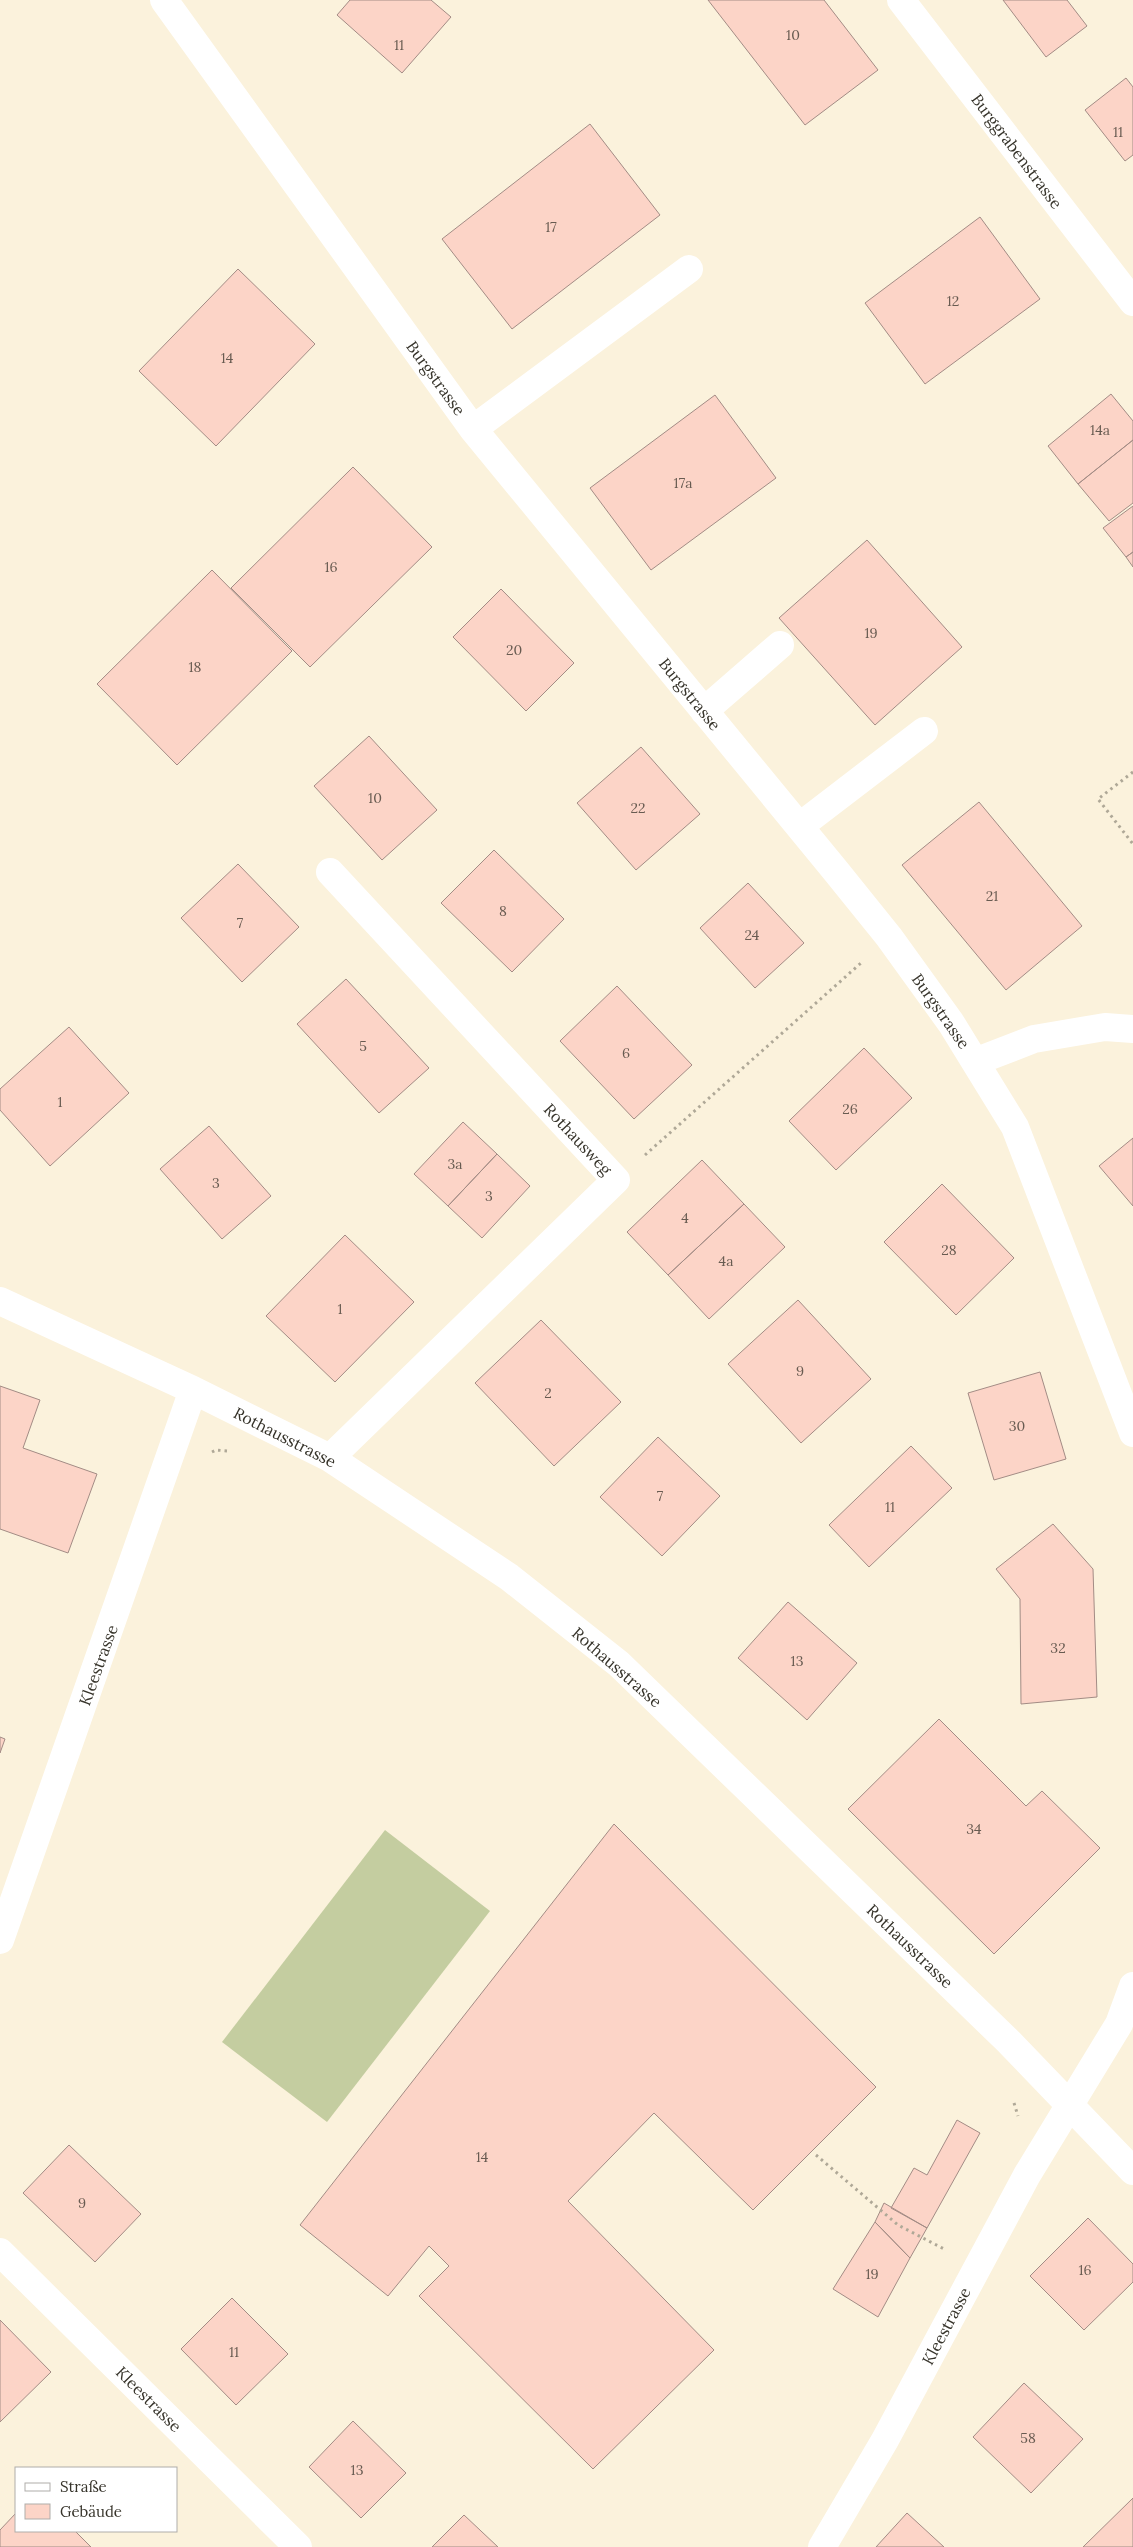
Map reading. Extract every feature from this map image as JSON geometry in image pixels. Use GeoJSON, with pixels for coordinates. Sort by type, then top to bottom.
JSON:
{"type":"FeatureCollection","features":[{"type":"Feature","properties":{"kind":"street","name":"Burgstrasse"},"geometry":{"type":"LineString","coordinates":[[164,0],[473,429],[889,937],[977,1061],[1015,1127],[1133,1433]]}},
{"type":"Feature","properties":{"kind":"street","name":"Burggrabenstrasse"},"geometry":{"type":"LineString","coordinates":[[902,0],[1133,302]]}},
{"type":"Feature","properties":{"kind":"street"},"geometry":{"type":"LineString","coordinates":[[473,429],[689,269]]}},
{"type":"Feature","properties":{"kind":"street"},"geometry":{"type":"LineString","coordinates":[[704,711],[780,645]]}},
{"type":"Feature","properties":{"kind":"street"},"geometry":{"type":"LineString","coordinates":[[800,826],[924,731]]}},
{"type":"Feature","properties":{"kind":"street","name":"Rothausweg"},"geometry":{"type":"LineString","coordinates":[[330,872],[616,1180],[330,1458]]}},
{"type":"Feature","properties":{"kind":"street"},"geometry":{"type":"LineString","coordinates":[[977,1061],[1034,1039],[1105,1027],[1133,1029]]}},
{"type":"Feature","properties":{"kind":"street","name":"Rothausstrasse"},"geometry":{"type":"LineString","coordinates":[[0,1301],[193,1390],[330,1458],[510,1577],[619,1664],[1071,2105],[1133,2171]]}},
{"type":"Feature","properties":{"kind":"street","name":"Kleestrasse"},"geometry":{"type":"LineString","coordinates":[[0,1940],[193,1390]]}},
{"type":"Feature","properties":{"kind":"street"},"geometry":{"type":"LineString","coordinates":[[1071,2105],[1119,2024],[1133,1986]]}},
{"type":"Feature","properties":{"kind":"street","name":"Kleestrasse"},"geometry":{"type":"LineString","coordinates":[[822,2547],[885,2440],[1027,2175],[1071,2105]]}},
{"type":"Feature","properties":{"kind":"street","name":"Kleestrasse"},"geometry":{"type":"LineString","coordinates":[[0,2252],[298,2547]]}},
{"type":"Feature","properties":{"kind":"path"},"geometry":{"type":"LineString","coordinates":[[1133,772],[1098,800],[1133,844]]}},
{"type":"Feature","properties":{"kind":"path"},"geometry":{"type":"LineString","coordinates":[[616,1180],[832,991]]}},
{"type":"Feature","properties":{"kind":"path"},"geometry":{"type":"LineString","coordinates":[[172,1454],[194,1463],[216,1450],[230,1451]]}},
{"type":"Feature","properties":{"kind":"path"},"geometry":{"type":"LineString","coordinates":[[1008,2095],[1014,2103],[1020,2123]]}},
{"type":"Feature","properties":{"kind":"path"},"geometry":{"type":"LineString","coordinates":[[816,2155],[898,2225],[978,2268]]}},
{"type":"Feature","properties":{"kind":"green space"},"geometry":{"type":"Polygon","coordinates":[[[385,1830],[490,1911],[327,2122],[222,2042],[385,1830]]]}},
{"type":"Feature","properties":{"kind":"building"},"geometry":{"type":"Polygon","coordinates":[[[350,0],[431,0],[451,17],[402,73],[337,15],[350,0]]]}},
{"type":"Feature","properties":{"kind":"building"},"geometry":{"type":"Polygon","coordinates":[[[708,0],[824,0],[878,70],[805,125],[708,0]]]}},
{"type":"Feature","properties":{"kind":"building"},"geometry":{"type":"Polygon","coordinates":[[[1003,0],[1067,0],[1087,26],[1046,57],[1003,0]]]}},
{"type":"Feature","properties":{"kind":"building"},"geometry":{"type":"Polygon","coordinates":[[[1126,78],[1133,87],[1133,155],[1125,161],[1085,110],[1126,78]]]}},
{"type":"Feature","properties":{"kind":"building"},"geometry":{"type":"Polygon","coordinates":[[[590,124],[660,215],[512,329],[442,239],[590,124]]]}},
{"type":"Feature","properties":{"kind":"building"},"geometry":{"type":"Polygon","coordinates":[[[980,217],[1040,299],[925,384],[865,303],[980,217]]]}},
{"type":"Feature","properties":{"kind":"building"},"geometry":{"type":"Polygon","coordinates":[[[238,269],[315,344],[216,446],[139,371],[238,269]]]}},
{"type":"Feature","properties":{"kind":"building"},"geometry":{"type":"Polygon","coordinates":[[[1111,394],[1133,421],[1133,440],[1078,484],[1048,446],[1111,394]]]}},
{"type":"Feature","properties":{"kind":"building"},"geometry":{"type":"Polygon","coordinates":[[[715,395],[776,478],[651,570],[590,488],[715,395]]]}},
{"type":"Feature","properties":{"kind":"building"},"geometry":{"type":"Polygon","coordinates":[[[1133,440],[1133,503],[1109,521],[1078,484],[1133,440]]]}},
{"type":"Feature","properties":{"kind":"building"},"geometry":{"type":"Polygon","coordinates":[[[353,467],[432,547],[310,667],[231,588],[353,467]]]}},
{"type":"Feature","properties":{"kind":"building"},"geometry":{"type":"Polygon","coordinates":[[[1133,506],[1133,552],[1126,557],[1103,528],[1133,506]]]}},
{"type":"Feature","properties":{"kind":"building"},"geometry":{"type":"Polygon","coordinates":[[[867,540],[962,647],[875,725],[779,618],[867,540]]]}},
{"type":"Feature","properties":{"kind":"building"},"geometry":{"type":"Polygon","coordinates":[[[1133,552],[1133,567],[1126,557],[1133,552]]]}},
{"type":"Feature","properties":{"kind":"building"},"geometry":{"type":"Polygon","coordinates":[[[212,570],[292,651],[177,765],[97,684],[212,570]]]}},
{"type":"Feature","properties":{"kind":"building"},"geometry":{"type":"Polygon","coordinates":[[[501,589],[574,663],[526,711],[453,637],[501,589]]]}},
{"type":"Feature","properties":{"kind":"building"},"geometry":{"type":"Polygon","coordinates":[[[369,736],[437,810],[382,860],[314,786],[369,736]]]}},
{"type":"Feature","properties":{"kind":"building"},"geometry":{"type":"Polygon","coordinates":[[[641,747],[700,814],[636,870],[577,803],[641,747]]]}},
{"type":"Feature","properties":{"kind":"building"},"geometry":{"type":"Polygon","coordinates":[[[979,802],[1082,926],[1006,990],[902,865],[979,802]]]}},
{"type":"Feature","properties":{"kind":"building"},"geometry":{"type":"Polygon","coordinates":[[[494,850],[564,919],[512,972],[441,903],[494,850]]]}},
{"type":"Feature","properties":{"kind":"building"},"geometry":{"type":"Polygon","coordinates":[[[238,864],[299,927],[242,982],[181,918],[238,864]]]}},
{"type":"Feature","properties":{"kind":"building"},"geometry":{"type":"Polygon","coordinates":[[[748,883],[804,943],[755,988],[700,928],[748,883]]]}},
{"type":"Feature","properties":{"kind":"building"},"geometry":{"type":"Polygon","coordinates":[[[346,979],[429,1068],[379,1113],[297,1024],[346,979]]]}},
{"type":"Feature","properties":{"kind":"building"},"geometry":{"type":"Polygon","coordinates":[[[617,986],[692,1065],[634,1119],[560,1041],[617,986]]]}},
{"type":"Feature","properties":{"kind":"building"},"geometry":{"type":"Polygon","coordinates":[[[69,1027],[129,1093],[50,1166],[0,1110],[0,1089],[69,1027]]]}},
{"type":"Feature","properties":{"kind":"building"},"geometry":{"type":"Polygon","coordinates":[[[864,1048],[912,1098],[836,1170],[789,1121],[864,1048]]]}},
{"type":"Feature","properties":{"kind":"building"},"geometry":{"type":"Polygon","coordinates":[[[463,1122],[497,1154],[448,1206],[414,1174],[463,1122]]]}},
{"type":"Feature","properties":{"kind":"building"},"geometry":{"type":"Polygon","coordinates":[[[209,1126],[271,1196],[222,1239],[160,1169],[209,1126]]]}},
{"type":"Feature","properties":{"kind":"building"},"geometry":{"type":"Polygon","coordinates":[[[1133,1138],[1133,1206],[1099,1166],[1133,1138]]]}},
{"type":"Feature","properties":{"kind":"building"},"geometry":{"type":"Polygon","coordinates":[[[497,1154],[530,1186],[482,1238],[448,1206],[497,1154]]]}},
{"type":"Feature","properties":{"kind":"building"},"geometry":{"type":"Polygon","coordinates":[[[702,1160],[744,1204],[668,1275],[627,1232],[702,1160]]]}},
{"type":"Feature","properties":{"kind":"building"},"geometry":{"type":"Polygon","coordinates":[[[942,1184],[1014,1258],[956,1315],[884,1242],[942,1184]]]}},
{"type":"Feature","properties":{"kind":"building"},"geometry":{"type":"Polygon","coordinates":[[[744,1204],[785,1247],[709,1319],[668,1275],[744,1204]]]}},
{"type":"Feature","properties":{"kind":"building"},"geometry":{"type":"Polygon","coordinates":[[[345,1235],[414,1302],[335,1382],[266,1316],[345,1235]]]}},
{"type":"Feature","properties":{"kind":"building"},"geometry":{"type":"Polygon","coordinates":[[[798,1300],[871,1379],[801,1443],[728,1364],[798,1300]]]}},
{"type":"Feature","properties":{"kind":"building"},"geometry":{"type":"Polygon","coordinates":[[[541,1320],[621,1402],[554,1466],[475,1383],[541,1320]]]}},
{"type":"Feature","properties":{"kind":"building"},"geometry":{"type":"Polygon","coordinates":[[[1040,1372],[1066,1459],[994,1480],[968,1393],[1040,1372]]]}},
{"type":"Feature","properties":{"kind":"building"},"geometry":{"type":"Polygon","coordinates":[[[0,1386],[40,1400],[23,1448],[97,1474],[68,1553],[0,1529],[0,1386]]]}},
{"type":"Feature","properties":{"kind":"building"},"geometry":{"type":"Polygon","coordinates":[[[658,1437],[720,1496],[662,1556],[600,1497],[658,1437]]]}},
{"type":"Feature","properties":{"kind":"building"},"geometry":{"type":"Polygon","coordinates":[[[911,1446],[952,1488],[869,1567],[829,1525],[911,1446]]]}},
{"type":"Feature","properties":{"kind":"building"},"geometry":{"type":"Polygon","coordinates":[[[1053,1524],[1093,1569],[1097,1697],[1021,1704],[1020,1599],[996,1569],[1053,1524]]]}},
{"type":"Feature","properties":{"kind":"building"},"geometry":{"type":"Polygon","coordinates":[[[788,1602],[857,1663],[807,1720],[738,1658],[788,1602]]]}},
{"type":"Feature","properties":{"kind":"building"},"geometry":{"type":"Polygon","coordinates":[[[939,1719],[1026,1806],[1042,1791],[1100,1848],[994,1954],[848,1809],[939,1719]]]}},
{"type":"Feature","properties":{"kind":"building"},"geometry":{"type":"Polygon","coordinates":[[[0,1737],[5,1739],[0,1753],[0,1737]]]}},
{"type":"Feature","properties":{"kind":"building"},"geometry":{"type":"Polygon","coordinates":[[[614,1824],[876,2087],[753,2210],[654,2113],[568,2201],[714,2350],[593,2469],[419,2296],[449,2266],[429,2246],[388,2296],[300,2225],[614,1824]]]}},
{"type":"Feature","properties":{"kind":"building"},"geometry":{"type":"Polygon","coordinates":[[[957,2120],[980,2133],[927,2228],[891,2208],[914,2168],[927,2175],[957,2120]]]}},
{"type":"Feature","properties":{"kind":"building"},"geometry":{"type":"Polygon","coordinates":[[[69,2145],[141,2214],[95,2262],[23,2193],[69,2145]]]}},
{"type":"Feature","properties":{"kind":"building"},"geometry":{"type":"Polygon","coordinates":[[[884,2203],[927,2228],[910,2258],[875,2222],[884,2203]]]}},
{"type":"Feature","properties":{"kind":"building"},"geometry":{"type":"Polygon","coordinates":[[[1088,2218],[1133,2264],[1133,2282],[1084,2330],[1030,2276],[1088,2218]]]}},
{"type":"Feature","properties":{"kind":"building"},"geometry":{"type":"Polygon","coordinates":[[[875,2222],[910,2258],[878,2317],[833,2289],[875,2222]]]}},
{"type":"Feature","properties":{"kind":"building"},"geometry":{"type":"Polygon","coordinates":[[[232,2298],[288,2354],[236,2405],[181,2349],[232,2298]]]}},
{"type":"Feature","properties":{"kind":"building"},"geometry":{"type":"Polygon","coordinates":[[[0,2320],[51,2372],[0,2422],[0,2320]]]}},
{"type":"Feature","properties":{"kind":"building"},"geometry":{"type":"Polygon","coordinates":[[[1024,2383],[1083,2439],[1031,2493],[973,2437],[1024,2383]]]}},
{"type":"Feature","properties":{"kind":"building"},"geometry":{"type":"Polygon","coordinates":[[[353,2421],[406,2473],[361,2518],[309,2467],[353,2421]]]}},
{"type":"Feature","properties":{"kind":"building"},"geometry":{"type":"Polygon","coordinates":[[[1133,2498],[1133,2547],[1083,2547],[1133,2498]]]}},
{"type":"Feature","properties":{"kind":"building"},"geometry":{"type":"Polygon","coordinates":[[[907,2513],[944,2547],[876,2547],[907,2513]]]}},
{"type":"Feature","properties":{"kind":"building"},"geometry":{"type":"Polygon","coordinates":[[[15,2514],[15,2532],[76,2532],[91,2547],[0,2547],[0,2530],[15,2514]]]}},
{"type":"Feature","properties":{"kind":"building"},"geometry":{"type":"Polygon","coordinates":[[[464,2515],[498,2547],[432,2547],[464,2515]]]}}]}
